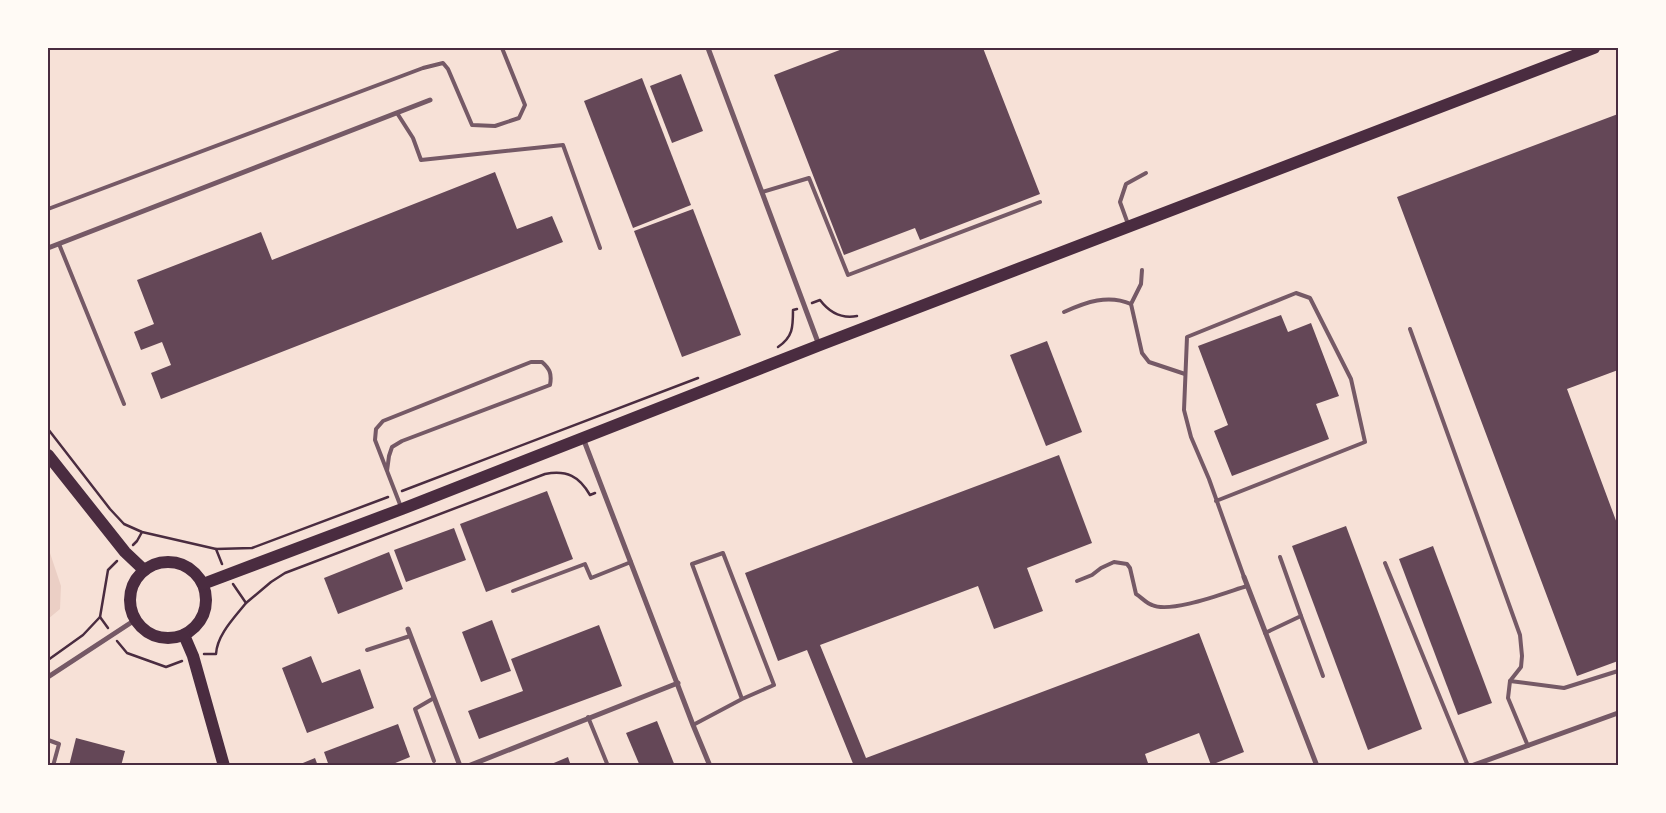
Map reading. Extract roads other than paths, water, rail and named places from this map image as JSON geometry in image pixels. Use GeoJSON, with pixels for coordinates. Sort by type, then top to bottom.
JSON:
{"type":"FeatureCollection","features":[{"type":"Feature","properties":{"kind":"main road"},"geometry":{"type":"LineString","coordinates":[[203,584],[402,509],[820,345],[1594,48]]}},
{"type":"Feature","properties":{"kind":"main road"},"geometry":{"type":"LineString","coordinates":[[48,456],[125,552],[144,570]]}},
{"type":"Feature","properties":{"kind":"main road"},"geometry":{"type":"LineString","coordinates":[[162,562],[169,562],[182,564],[194,571],[203,584],[207,597],[206,610],[200,622],[191,632],[171,639],[158,637],[146,632],[135,620],[130,607],[130,594],[135,581],[144,570],[162,562]]}},
{"type":"Feature","properties":{"kind":"main road"},"geometry":{"type":"LineString","coordinates":[[184,635],[193,656],[224,766]]}},
{"type":"Feature","properties":{"kind":"street"},"geometry":{"type":"LineString","coordinates":[[708,48],[820,345]]}},
{"type":"Feature","properties":{"kind":"street"},"geometry":{"type":"LineString","coordinates":[[48,248],[430,100]]}},
{"type":"Feature","properties":{"kind":"street"},"geometry":{"type":"LineString","coordinates":[[583,438],[710,766]]}},
{"type":"Feature","properties":{"kind":"street"},"geometry":{"type":"LineString","coordinates":[[1244,577],[1317,766]]}},
{"type":"Feature","properties":{"kind":"street"},"geometry":{"type":"LineString","coordinates":[[48,677],[135,620]]}},
{"type":"Feature","properties":{"kind":"street"},"geometry":{"type":"LineString","coordinates":[[408,628],[460,766]]}},
{"type":"Feature","properties":{"kind":"street"},"geometry":{"type":"LineString","coordinates":[[468,766],[678,683]]}},
{"type":"Feature","properties":{"kind":"street"},"geometry":{"type":"LineString","coordinates":[[1470,766],[1618,713]]}},
{"type":"Feature","properties":{"kind":"lane"},"geometry":{"type":"LineString","coordinates":[[48,209],[423,68],[443,63],[448,69],[472,125],[495,126],[519,118],[525,105],[502,48]]}},
{"type":"Feature","properties":{"kind":"lane"},"geometry":{"type":"LineString","coordinates":[[397,113],[413,138],[421,160],[563,145],[600,248]]}},
{"type":"Feature","properties":{"kind":"lane"},"geometry":{"type":"LineString","coordinates":[[1129,226],[1120,202],[1126,184],[1146,173]]}},
{"type":"Feature","properties":{"kind":"lane"},"geometry":{"type":"LineString","coordinates":[[762,192],[809,178],[848,275],[1040,202]]}},
{"type":"Feature","properties":{"kind":"lane"},"geometry":{"type":"LineString","coordinates":[[59,244],[124,404]]}},
{"type":"Feature","properties":{"kind":"lane"},"geometry":{"type":"LineString","coordinates":[[1142,270],[1141,284],[1131,304],[1142,353],[1149,362],[1185,374]]}},
{"type":"Feature","properties":{"kind":"lane"},"geometry":{"type":"LineString","coordinates":[[1216,501],[1365,442],[1351,379],[1310,298],[1296,293],[1187,337],[1184,410],[1192,437],[1244,577]]}},
{"type":"Feature","properties":{"kind":"lane"},"geometry":{"type":"LineString","coordinates":[[1064,312],[1086,302],[1103,299],[1125,301],[1131,304]]}},
{"type":"Feature","properties":{"kind":"lane"},"geometry":{"type":"LineString","coordinates":[[1410,329],[1520,635],[1521,667],[1510,682],[1508,698],[1528,746]]}},
{"type":"Feature","properties":{"kind":"lane"},"geometry":{"type":"LineString","coordinates":[[387,471],[388,456],[392,447],[402,441],[550,385],[551,376],[548,367],[542,362],[531,362],[383,421],[376,428],[375,440],[387,471],[402,509]]}},
{"type":"Feature","properties":{"kind":"lane"},"geometry":{"type":"LineString","coordinates":[[693,725],[742,699],[774,686],[723,553],[692,564],[742,699]]}},
{"type":"Feature","properties":{"kind":"lane"},"geometry":{"type":"LineString","coordinates":[[1280,557],[1323,676]]}},
{"type":"Feature","properties":{"kind":"lane"},"geometry":{"type":"LineString","coordinates":[[514,592],[586,564],[591,578],[631,562]]}},
{"type":"Feature","properties":{"kind":"lane"},"geometry":{"type":"LineString","coordinates":[[1077,581],[1092,575],[1114,562],[1127,564],[1130,568],[1136,594],[1153,606],[1170,606],[1202,601],[1247,586]]}},
{"type":"Feature","properties":{"kind":"lane"},"geometry":{"type":"LineString","coordinates":[[1385,563],[1470,766]]}},
{"type":"Feature","properties":{"kind":"lane"},"geometry":{"type":"LineString","coordinates":[[1265,632],[1301,616]]}},
{"type":"Feature","properties":{"kind":"lane"},"geometry":{"type":"LineString","coordinates":[[367,650],[410,636]]}},
{"type":"Feature","properties":{"kind":"lane"},"geometry":{"type":"LineString","coordinates":[[1510,682],[1564,688],[1618,671]]}},
{"type":"Feature","properties":{"kind":"lane"},"geometry":{"type":"LineString","coordinates":[[434,698],[415,709],[434,761]]}},
{"type":"Feature","properties":{"kind":"lane"},"geometry":{"type":"LineString","coordinates":[[588,717],[608,766]]}},
{"type":"Feature","properties":{"kind":"lane"},"geometry":{"type":"LineString","coordinates":[[48,740],[59,744],[53,766]]}}]}
